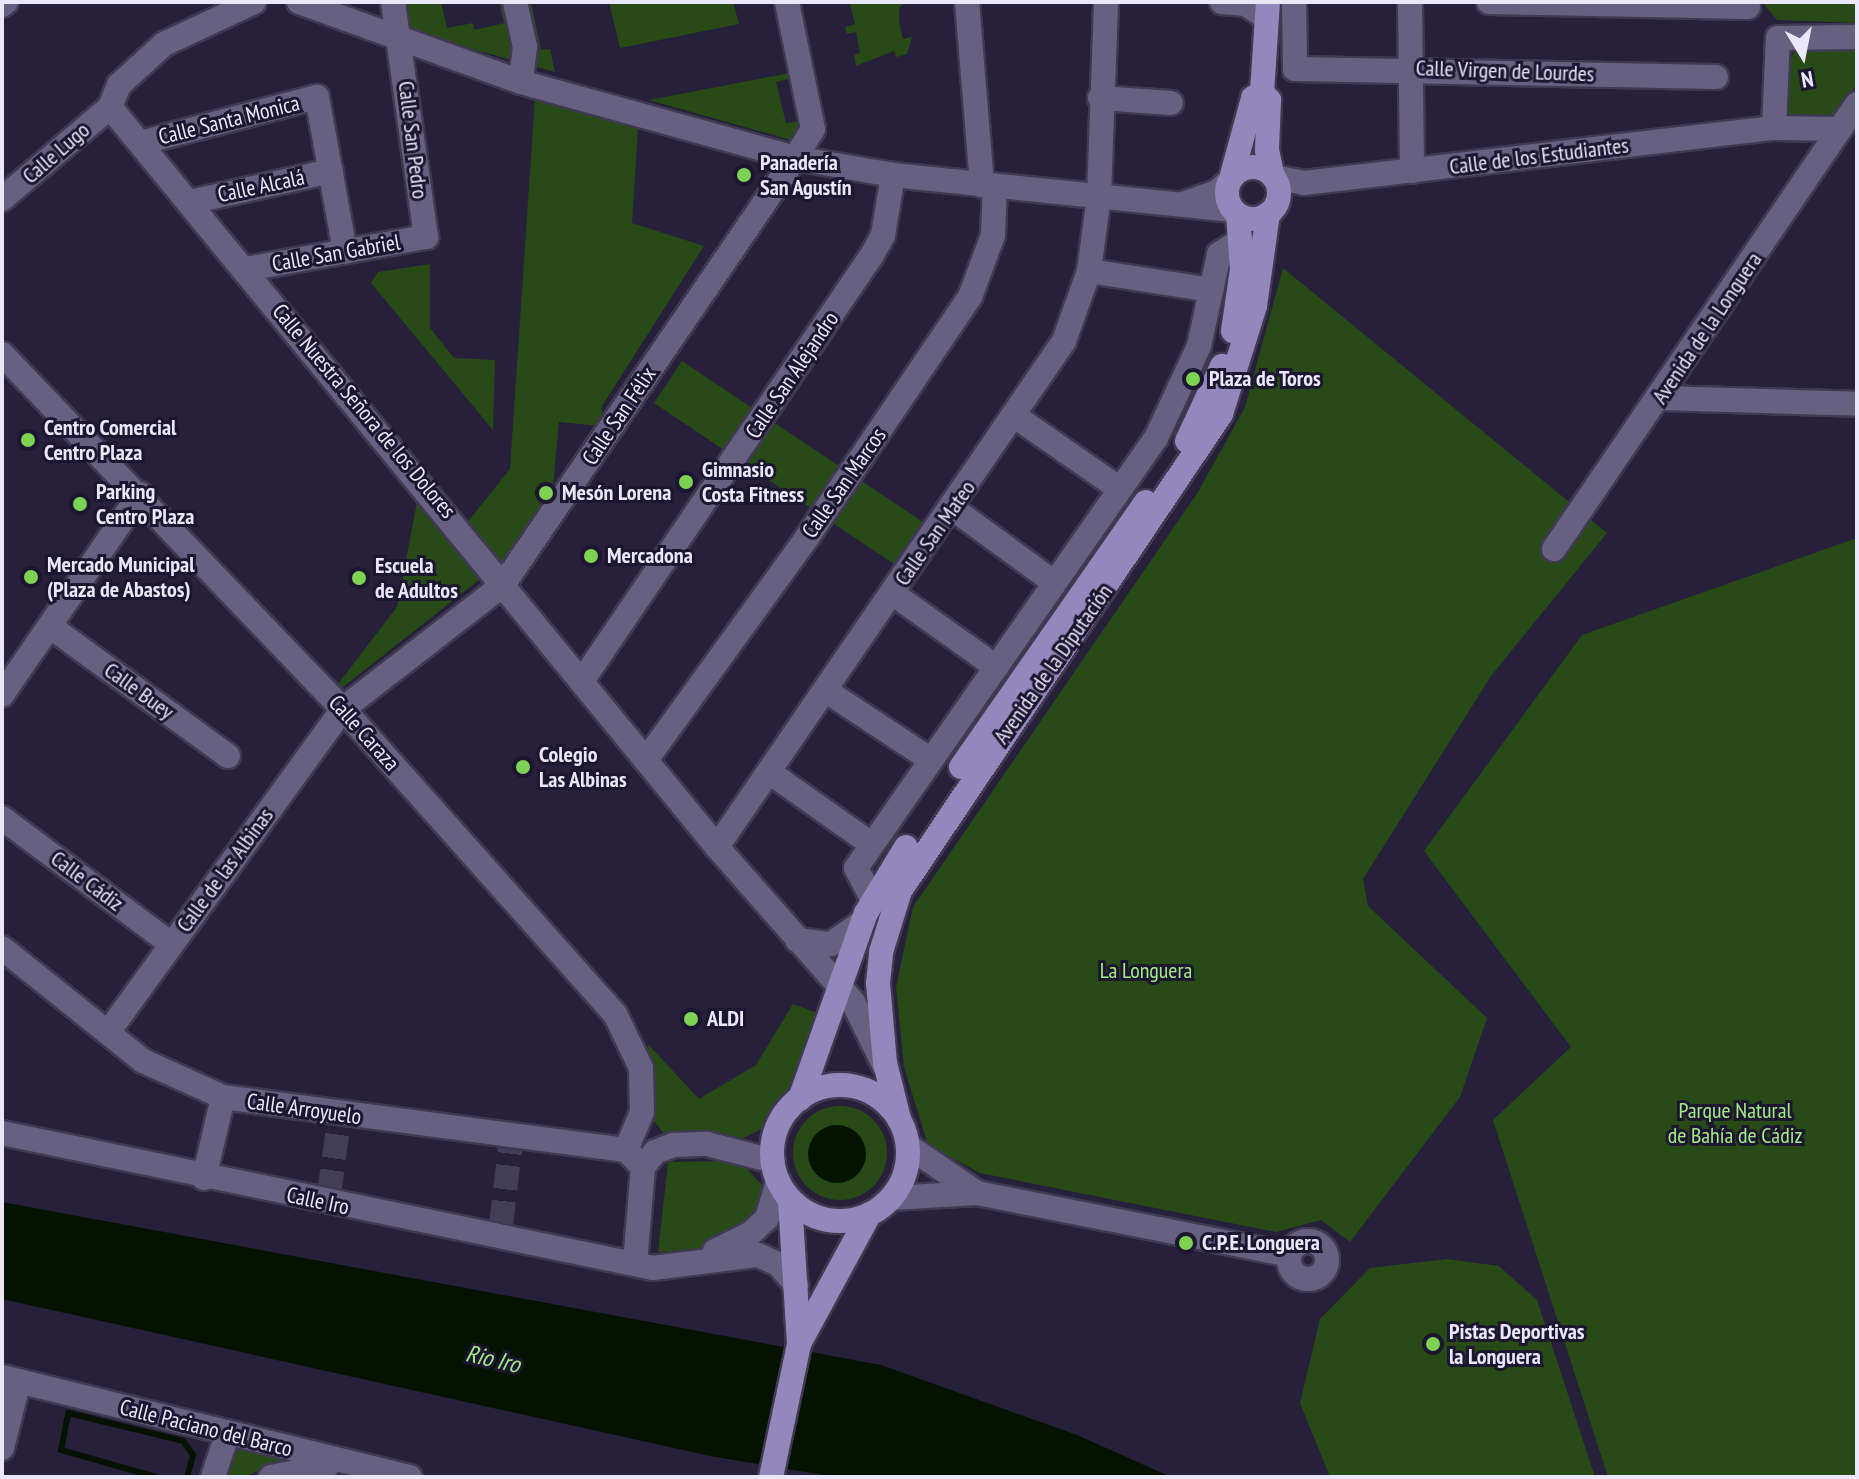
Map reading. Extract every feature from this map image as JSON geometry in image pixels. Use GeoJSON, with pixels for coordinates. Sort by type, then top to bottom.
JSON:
{"type":"FeatureCollection","features":[{"type":"Feature","properties":{"kind":"main road"},"geometry":{"type":"LineString","coordinates":[[1262,92],[1253,98],[1226,196],[1235,212],[1250,219],[1273,208],[1273,176],[1267,150],[1269,100],[1262,92],[1267,10]]}},
{"type":"Feature","properties":{"kind":"main road"},"geometry":{"type":"LineString","coordinates":[[1230,178],[1252,166],[1273,176]]}},
{"type":"Feature","properties":{"kind":"main road","name":"Avenida de la Diputación"},"geometry":{"type":"LineString","coordinates":[[899,1119],[887,1071],[878,983],[888,921],[900,891],[911,866],[1221,414],[1255,306],[1273,208]]}},
{"type":"Feature","properties":{"kind":"main road","name":"Avenida de la Diputación"},"geometry":{"type":"LineString","coordinates":[[800,1099],[868,911],[1196,427],[1237,316],[1241,240],[1235,212]]}},
{"type":"Feature","properties":{"kind":"main road"},"geometry":{"type":"LineString","coordinates":[[771,1477],[799,1344],[796,1285],[780,1181],[781,1120],[800,1099],[826,1087],[854,1087],[880,1098],[899,1119],[908,1146],[905,1174],[892,1198],[869,1215],[799,1344]]}},
{"type":"Feature","properties":{"kind":"main road"},"geometry":{"type":"LineString","coordinates":[[780,1181],[827,1220],[869,1215]]}},
{"type":"Feature","properties":{"kind":"street","name":"Calle Lugo"},"geometry":{"type":"LineString","coordinates":[[2,199],[110,107],[119,85],[164,44],[254,2]]}},
{"type":"Feature","properties":{"kind":"street"},"geometry":{"type":"LineString","coordinates":[[299,2],[401,43],[521,82],[795,158],[893,175],[988,186],[1185,203],[1230,178]]}},
{"type":"Feature","properties":{"kind":"street","name":"Calle San Pedro"},"geometry":{"type":"LineString","coordinates":[[393,2],[426,237]]}},
{"type":"Feature","properties":{"kind":"street"},"geometry":{"type":"LineString","coordinates":[[515,2],[525,47],[521,82]]}},
{"type":"Feature","properties":{"kind":"street"},"geometry":{"type":"LineString","coordinates":[[787,2],[813,129],[830,163]]}},
{"type":"Feature","properties":{"kind":"street","name":"Calle San Marcos"},"geometry":{"type":"LineString","coordinates":[[646,760],[808,536],[970,297],[993,235],[967,2]]}},
{"type":"Feature","properties":{"kind":"street","name":"Calle San Mateo"},"geometry":{"type":"LineString","coordinates":[[717,847],[1016,417],[1064,341],[1089,271],[1099,196],[1100,98],[1106,2]]}},
{"type":"Feature","properties":{"kind":"street"},"geometry":{"type":"LineString","coordinates":[[1222,2],[1267,10]]}},
{"type":"Feature","properties":{"kind":"street","name":"Calle Virgen de Lourdes"},"geometry":{"type":"LineString","coordinates":[[1294,2],[1295,69],[1410,68],[1716,77]]}},
{"type":"Feature","properties":{"kind":"street"},"geometry":{"type":"LineString","coordinates":[[1410,2],[1412,171]]}},
{"type":"Feature","properties":{"kind":"street"},"geometry":{"type":"LineString","coordinates":[[1489,2],[1746,4],[1778,38],[1774,128]]}},
{"type":"Feature","properties":{"kind":"street"},"geometry":{"type":"LineString","coordinates":[[1778,38],[1857,37]]}},
{"type":"Feature","properties":{"kind":"street","name":"Calle Santa Monica"},"geometry":{"type":"LineString","coordinates":[[140,143],[317,97],[331,171]]}},
{"type":"Feature","properties":{"kind":"street"},"geometry":{"type":"LineString","coordinates":[[1100,98],[1171,103]]}},
{"type":"Feature","properties":{"kind":"street","name":"Avenida de la Longuera"},"geometry":{"type":"LineString","coordinates":[[1554,549],[1660,398],[1857,104]]}},
{"type":"Feature","properties":{"kind":"street","name":"Calle Nuestra Señora de los Dolores"},"geometry":{"type":"LineString","coordinates":[[110,107],[246,269],[717,847],[840,988],[862,1016],[887,1071]]}},
{"type":"Feature","properties":{"kind":"street","name":"Calle de los Estudiantes"},"geometry":{"type":"LineString","coordinates":[[1273,176],[1304,183],[1774,128],[1840,129]]}},
{"type":"Feature","properties":{"kind":"street","name":"Calle San Félix"},"geometry":{"type":"LineString","coordinates":[[343,709],[503,585],[813,129]]}},
{"type":"Feature","properties":{"kind":"street"},"geometry":{"type":"LineString","coordinates":[[331,171],[345,251]]}},
{"type":"Feature","properties":{"kind":"street","name":"Calle Alcalá"},"geometry":{"type":"LineString","coordinates":[[190,202],[331,171]]}},
{"type":"Feature","properties":{"kind":"street","name":"Calle San Alejandro"},"geometry":{"type":"LineString","coordinates":[[582,681],[872,255],[883,235],[893,175]]}},
{"type":"Feature","properties":{"kind":"street"},"geometry":{"type":"LineString","coordinates":[[1273,208],[1304,183]]}},
{"type":"Feature","properties":{"kind":"street"},"geometry":{"type":"LineString","coordinates":[[1185,203],[1191,209],[1235,212]]}},
{"type":"Feature","properties":{"kind":"street","name":"Calle San Gabriel"},"geometry":{"type":"LineString","coordinates":[[246,269],[426,237]]}},
{"type":"Feature","properties":{"kind":"street"},"geometry":{"type":"LineString","coordinates":[[797,940],[831,944],[868,911],[856,873],[871,844],[1120,489],[1177,397],[1199,346],[1219,254],[1241,240]]}},
{"type":"Feature","properties":{"kind":"street"},"geometry":{"type":"LineString","coordinates":[[1089,271],[1212,290]]}},
{"type":"Feature","properties":{"kind":"street","name":"Calle Caraza"},"geometry":{"type":"LineString","coordinates":[[2,354],[140,494],[343,709],[615,1014],[641,1068],[642,1112],[635,1158]]}},
{"type":"Feature","properties":{"kind":"street"},"geometry":{"type":"LineString","coordinates":[[1660,398],[1857,404]]}},
{"type":"Feature","properties":{"kind":"street"},"geometry":{"type":"LineString","coordinates":[[1016,417],[1120,489]]}},
{"type":"Feature","properties":{"kind":"street"},"geometry":{"type":"LineString","coordinates":[[2,695],[140,494]]}},
{"type":"Feature","properties":{"kind":"street"},"geometry":{"type":"LineString","coordinates":[[952,508],[1055,583]]}},
{"type":"Feature","properties":{"kind":"street"},"geometry":{"type":"LineString","coordinates":[[892,593],[996,667]]}},
{"type":"Feature","properties":{"kind":"street","name":"Calle Buey"},"geometry":{"type":"LineString","coordinates":[[51,627],[228,756]]}},
{"type":"Feature","properties":{"kind":"street"},"geometry":{"type":"LineString","coordinates":[[825,690],[931,760]]}},
{"type":"Feature","properties":{"kind":"street","name":"Calle de las Albinas"},"geometry":{"type":"LineString","coordinates":[[109,1031],[343,709]]}},
{"type":"Feature","properties":{"kind":"street"},"geometry":{"type":"LineString","coordinates":[[769,772],[871,844]]}},
{"type":"Feature","properties":{"kind":"street","name":"Calle Cádiz"},"geometry":{"type":"LineString","coordinates":[[2,818],[171,944]]}},
{"type":"Feature","properties":{"kind":"street","name":"Calle Arroyuelo"},"geometry":{"type":"LineString","coordinates":[[2,948],[152,1067],[223,1097],[339,1121],[635,1158]]}},
{"type":"Feature","properties":{"kind":"street"},"geometry":{"type":"LineString","coordinates":[[204,1178],[223,1097]]}},
{"type":"Feature","properties":{"kind":"street"},"geometry":{"type":"LineString","coordinates":[[642,1112],[651,1135],[673,1145]]}},
{"type":"Feature","properties":{"kind":"street","name":"Calle Iro"},"geometry":{"type":"LineString","coordinates":[[3,1132],[204,1178],[328,1199],[635,1263],[676,1269],[758,1255],[778,1264],[796,1285]]}},
{"type":"Feature","properties":{"kind":"street"},"geometry":{"type":"LineString","coordinates":[[635,1263],[635,1158],[673,1145],[707,1144],[780,1181]]}},
{"type":"Feature","properties":{"kind":"street"},"geometry":{"type":"LineString","coordinates":[[908,1146],[977,1193]]}},
{"type":"Feature","properties":{"kind":"street","name":"Calle Iro"},"geometry":{"type":"LineString","coordinates":[[635,1263],[711,1253],[750,1234],[767,1218],[780,1181]]}},
{"type":"Feature","properties":{"kind":"street"},"geometry":{"type":"LineString","coordinates":[[892,1198],[977,1193],[1289,1255]]}},
{"type":"Feature","properties":{"kind":"street"},"geometry":{"type":"LineString","coordinates":[[2,1448],[10,1379]]}},
{"type":"Feature","properties":{"kind":"street","name":"Calle Paciano del Barco"},"geometry":{"type":"LineString","coordinates":[[10,1379],[410,1477]]}},
{"type":"Feature","properties":{"kind":"street"},"geometry":{"type":"LineString","coordinates":[[213,1477],[228,1432]]}},
{"type":"Feature","properties":{"kind":"street"},"geometry":{"type":"LineString","coordinates":[[271,1477],[315,1466],[358,1466]]}},
{"type":"Feature","properties":{"kind":"green space"},"geometry":{"type":"Polygon","coordinates":[[[384,2],[441,2],[447,28],[473,23],[474,30],[504,23],[499,2],[531,2],[541,50],[550,49],[555,72],[389,26],[384,2]]]}},
{"type":"Feature","properties":{"kind":"green space"},"geometry":{"type":"Polygon","coordinates":[[[609,2],[733,2],[739,24],[620,48],[609,2]]]}},
{"type":"Feature","properties":{"kind":"green space"},"geometry":{"type":"Polygon","coordinates":[[[842,2],[907,2],[899,8],[899,22],[903,39],[912,37],[907,54],[896,57],[894,51],[856,66],[854,55],[860,53],[856,32],[847,34],[845,27],[855,24],[850,4],[842,2]]]}},
{"type":"Feature","properties":{"kind":"green space"},"geometry":{"type":"Polygon","coordinates":[[[1762,2],[1857,2],[1857,23],[1777,20],[1762,2]]]}},
{"type":"Feature","properties":{"kind":"green space"},"geometry":{"type":"Polygon","coordinates":[[[1796,47],[1857,47],[1857,84],[1833,115],[1797,120],[1787,116],[1787,67],[1796,47]]]}},
{"type":"Feature","properties":{"kind":"green space"},"geometry":{"type":"Polygon","coordinates":[[[790,73],[791,78],[776,82],[786,123],[800,121],[791,140],[649,100],[790,73]]]}},
{"type":"Feature","properties":{"kind":"green space"},"geometry":{"type":"Polygon","coordinates":[[[535,97],[638,128],[632,223],[704,246],[602,406],[601,426],[559,422],[553,486],[499,566],[466,524],[510,469],[535,97]]]}},
{"type":"Feature","properties":{"kind":"green space"},"geometry":{"type":"Polygon","coordinates":[[[430,264],[430,328],[454,358],[495,360],[493,430],[371,283],[378,272],[430,264]]]}},
{"type":"Feature","properties":{"kind":"green space","name":"La Longuera"},"geometry":{"type":"Polygon","coordinates":[[[1283,268],[1607,533],[1491,676],[1363,879],[1368,906],[1487,1018],[1460,1097],[1350,1242],[1321,1220],[1276,1232],[980,1173],[928,1145],[904,1067],[896,987],[913,907],[1198,492],[1245,407],[1283,268]]]}},
{"type":"Feature","properties":{"kind":"green space"},"geometry":{"type":"Polygon","coordinates":[[[682,361],[923,522],[894,564],[654,403],[682,361]]]}},
{"type":"Feature","properties":{"kind":"green space"},"geometry":{"type":"Polygon","coordinates":[[[419,492],[484,576],[338,691],[335,688],[397,607],[419,492]]]}},
{"type":"Feature","properties":{"kind":"green space","name":"Parque Natural de Bahía de Cádiz"},"geometry":{"type":"Polygon","coordinates":[[[1857,538],[1857,1477],[1608,1477],[1493,1120],[1571,1047],[1424,851],[1582,635],[1857,538]]]}},
{"type":"Feature","properties":{"kind":"green space"},"geometry":{"type":"Polygon","coordinates":[[[793,1004],[820,1014],[788,1090],[761,1129],[744,1138],[665,1135],[653,1120],[648,1044],[699,1099],[756,1065],[793,1004]]]}},
{"type":"Feature","properties":{"kind":"green space"},"geometry":{"type":"Polygon","coordinates":[[[840,1106],[858,1110],[873,1120],[883,1135],[887,1153],[883,1171],[873,1186],[858,1196],[840,1200],[822,1196],[807,1186],[797,1171],[793,1153],[797,1135],[807,1120],[822,1110],[840,1106]]]}},
{"type":"Feature","properties":{"kind":"green space"},"geometry":{"type":"Polygon","coordinates":[[[727,1161],[746,1168],[766,1189],[761,1210],[746,1229],[706,1248],[658,1252],[668,1162],[727,1161]]]}},
{"type":"Feature","properties":{"kind":"green space","name":"Pistas Deportivas la Longuera"},"geometry":{"type":"Polygon","coordinates":[[[1447,1259],[1499,1266],[1537,1300],[1595,1477],[1330,1477],[1300,1403],[1320,1319],[1370,1268],[1447,1259]]]}},
{"type":"Feature","properties":{"kind":"green space"},"geometry":{"type":"Polygon","coordinates":[[[238,1445],[288,1458],[244,1477],[228,1477],[238,1445]]]}},
{"type":"Feature","properties":{"kind":"water"},"geometry":{"type":"Polygon","coordinates":[[[837,1125],[857,1134],[866,1154],[857,1174],[837,1183],[817,1174],[808,1154],[817,1134],[837,1125]]]}},
{"type":"Feature","properties":{"kind":"water","name":"Rio Iro"},"geometry":{"type":"Polygon","coordinates":[[[2,1202],[881,1365],[1077,1435],[1171,1477],[836,1477],[710,1456],[2,1299],[2,1202]]]}},
{"type":"Feature","properties":{"kind":"waterway"},"geometry":{"type":"LineString","coordinates":[[156,1477],[61,1450],[68,1413],[183,1441],[193,1455],[187,1477]]}},
{"type":"Feature","properties":{"kind":"tunnel"},"geometry":{"type":"LineString","coordinates":[[329,1194],[338,1128]]}},
{"type":"Feature","properties":{"kind":"tunnel"},"geometry":{"type":"LineString","coordinates":[[501,1225],[510,1150]]}},
{"type":"Feature","properties":{"kind":"place","name":"Panadería San Agustín"},"geometry":{"type":"Point","coordinates":[744,175]}},
{"type":"Feature","properties":{"kind":"place","name":"Plaza de Toros"},"geometry":{"type":"Point","coordinates":[1193,379]}},
{"type":"Feature","properties":{"kind":"place","name":"Centro Comercial Centro Plaza"},"geometry":{"type":"Point","coordinates":[28,440]}},
{"type":"Feature","properties":{"kind":"place","name":"Gimnasio Costa Fitness"},"geometry":{"type":"Point","coordinates":[686,482]}},
{"type":"Feature","properties":{"kind":"place","name":"Mesón Lorena"},"geometry":{"type":"Point","coordinates":[546,493]}},
{"type":"Feature","properties":{"kind":"place","name":"Parking Centro Plaza"},"geometry":{"type":"Point","coordinates":[80,504]}},
{"type":"Feature","properties":{"kind":"place","name":"Mercadona"},"geometry":{"type":"Point","coordinates":[591,556]}},
{"type":"Feature","properties":{"kind":"place","name":"Mercado Municipal (Plaza de Abastos)"},"geometry":{"type":"Point","coordinates":[31,577]}},
{"type":"Feature","properties":{"kind":"place","name":"Escuela de Adultos"},"geometry":{"type":"Point","coordinates":[359,578]}},
{"type":"Feature","properties":{"kind":"place","name":"Colegio Las Albinas"},"geometry":{"type":"Point","coordinates":[523,767]}},
{"type":"Feature","properties":{"kind":"place","name":"ALDI"},"geometry":{"type":"Point","coordinates":[691,1019]}},
{"type":"Feature","properties":{"kind":"place","name":"C.P.E. Longuera"},"geometry":{"type":"Point","coordinates":[1186,1243]}},
{"type":"Feature","properties":{"kind":"place","name":"Pistas Deportivas la Longuera"},"geometry":{"type":"Point","coordinates":[1433,1344]}}]}
